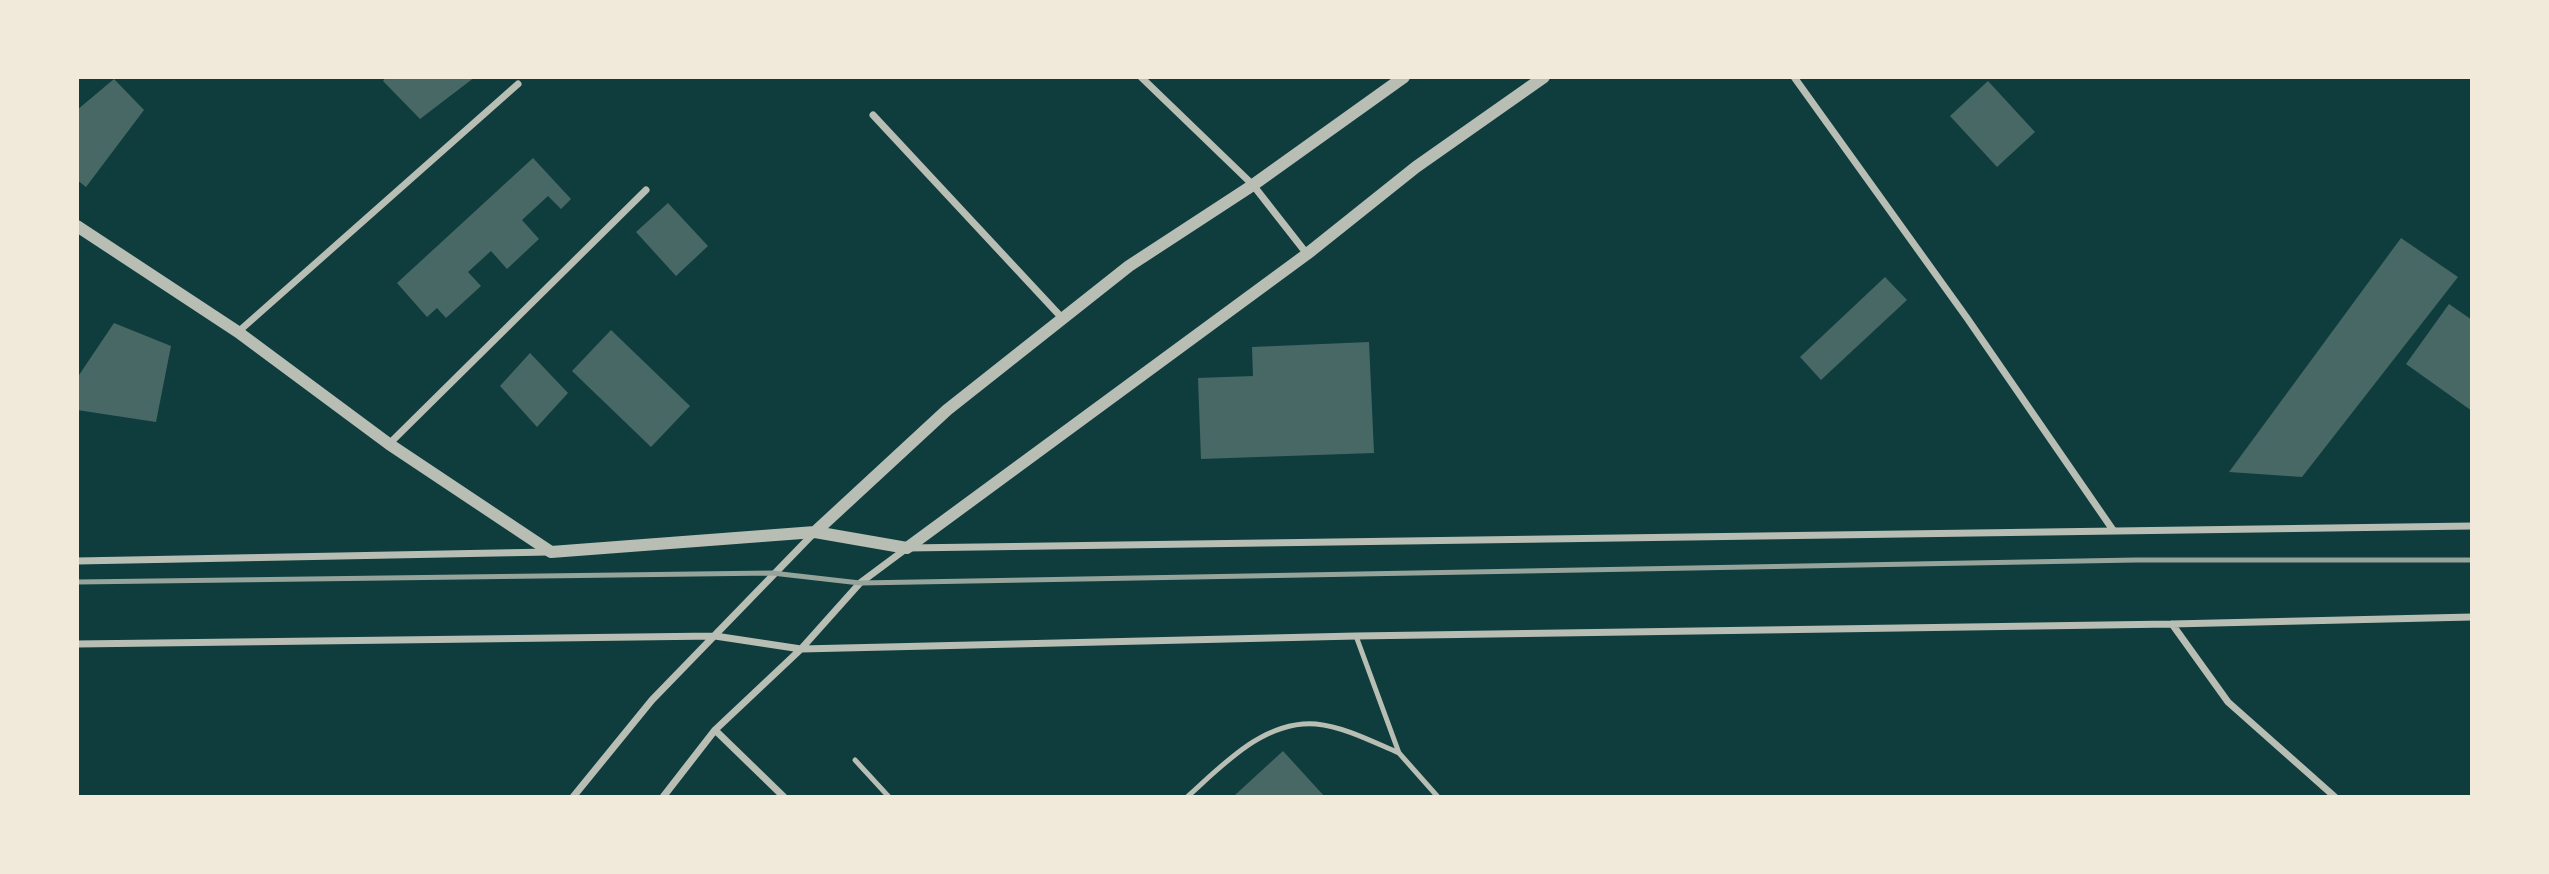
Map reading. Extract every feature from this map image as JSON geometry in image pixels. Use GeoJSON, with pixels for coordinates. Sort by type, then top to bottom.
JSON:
{"type":"FeatureCollection","features":[{"type":"Feature","properties":{"kind":"street"},"geometry":{"type":"LineString","coordinates":[[1141,77],[1253,185],[1307,254]]}},
{"type":"Feature","properties":{"kind":"street"},"geometry":{"type":"LineString","coordinates":[[573,797],[652,701],[772,573],[947,410],[1129,266],[1253,185],[1404,77]]}},
{"type":"Feature","properties":{"kind":"street"},"geometry":{"type":"LineString","coordinates":[[663,797],[715,730],[801,649],[860,583],[1307,254],[1416,167],[1544,77]]}},
{"type":"Feature","properties":{"kind":"street"},"geometry":{"type":"LineString","coordinates":[[1794,77],[1967,318],[2113,530]]}},
{"type":"Feature","properties":{"kind":"street"},"geometry":{"type":"LineString","coordinates":[[238,332],[518,84]]}},
{"type":"Feature","properties":{"kind":"street"},"geometry":{"type":"LineString","coordinates":[[873,115],[1063,319]]}},
{"type":"Feature","properties":{"kind":"street"},"geometry":{"type":"LineString","coordinates":[[389,444],[646,190]]}},
{"type":"Feature","properties":{"kind":"street"},"geometry":{"type":"LineString","coordinates":[[77,226],[238,332],[389,444],[551,552]]}},
{"type":"Feature","properties":{"kind":"street"},"geometry":{"type":"LineString","coordinates":[[77,561],[551,552],[815,532],[907,548],[2472,526]]}},
{"type":"Feature","properties":{"kind":"street"},"geometry":{"type":"LineString","coordinates":[[77,643],[715,636],[801,649],[1356,636],[2472,617]]}},
{"type":"Feature","properties":{"kind":"street"},"geometry":{"type":"LineString","coordinates":[[2172,624],[2228,702],[2335,797]]}},
{"type":"Feature","properties":{"kind":"street"},"geometry":{"type":"LineString","coordinates":[[715,730],[783,797]]}},
{"type":"Feature","properties":{"kind":"lane"},"geometry":{"type":"LineString","coordinates":[[1356,636],[1399,753],[1438,797]]}},
{"type":"Feature","properties":{"kind":"lane"},"geometry":{"type":"LineString","coordinates":[[1186,797],[1267,732],[1295,725],[1317,724],[1347,731],[1399,753]]}},
{"type":"Feature","properties":{"kind":"lane"},"geometry":{"type":"LineString","coordinates":[[855,760],[889,797]]}},
{"type":"Feature","properties":{"kind":"building"},"geometry":{"type":"Polygon","coordinates":[[[386,77],[475,77],[420,119],[383,81],[386,77]]]}},
{"type":"Feature","properties":{"kind":"building"},"geometry":{"type":"Polygon","coordinates":[[[114,79],[144,110],[86,187],[77,180],[77,110],[114,79]]]}},
{"type":"Feature","properties":{"kind":"building"},"geometry":{"type":"Polygon","coordinates":[[[1988,81],[2035,132],[1997,167],[1950,116],[1988,81]]]}},
{"type":"Feature","properties":{"kind":"building"},"geometry":{"type":"Polygon","coordinates":[[[533,158],[571,199],[561,209],[548,196],[522,220],[539,239],[507,269],[491,251],[468,272],[481,286],[446,318],[437,308],[427,317],[397,283],[533,158]]]}},
{"type":"Feature","properties":{"kind":"building"},"geometry":{"type":"Polygon","coordinates":[[[668,203],[708,246],[676,276],[636,232],[668,203]]]}},
{"type":"Feature","properties":{"kind":"building"},"geometry":{"type":"Polygon","coordinates":[[[2401,238],[2458,277],[2302,477],[2229,472],[2401,238]]]}},
{"type":"Feature","properties":{"kind":"building"},"geometry":{"type":"Polygon","coordinates":[[[1885,277],[1907,300],[1821,380],[1800,357],[1885,277]]]}},
{"type":"Feature","properties":{"kind":"building"},"geometry":{"type":"Polygon","coordinates":[[[2449,304],[2472,320],[2472,411],[2406,364],[2449,304]]]}},
{"type":"Feature","properties":{"kind":"building"},"geometry":{"type":"Polygon","coordinates":[[[114,323],[171,346],[156,422],[77,410],[77,378],[114,323]]]}},
{"type":"Feature","properties":{"kind":"building"},"geometry":{"type":"Polygon","coordinates":[[[611,330],[690,406],[651,447],[572,371],[611,330]]]}},
{"type":"Feature","properties":{"kind":"building"},"geometry":{"type":"Polygon","coordinates":[[[1369,342],[1374,453],[1201,459],[1198,378],[1253,376],[1252,347],[1369,342]]]}},
{"type":"Feature","properties":{"kind":"building"},"geometry":{"type":"Polygon","coordinates":[[[530,353],[568,393],[537,427],[500,386],[530,353]]]}},
{"type":"Feature","properties":{"kind":"building"},"geometry":{"type":"Polygon","coordinates":[[[1283,751],[1325,797],[1235,795],[1283,751]]]}},
{"type":"Feature","properties":{"kind":"railway"},"geometry":{"type":"LineString","coordinates":[[77,582],[772,573],[860,583],[2136,560],[2472,560]]}}]}
